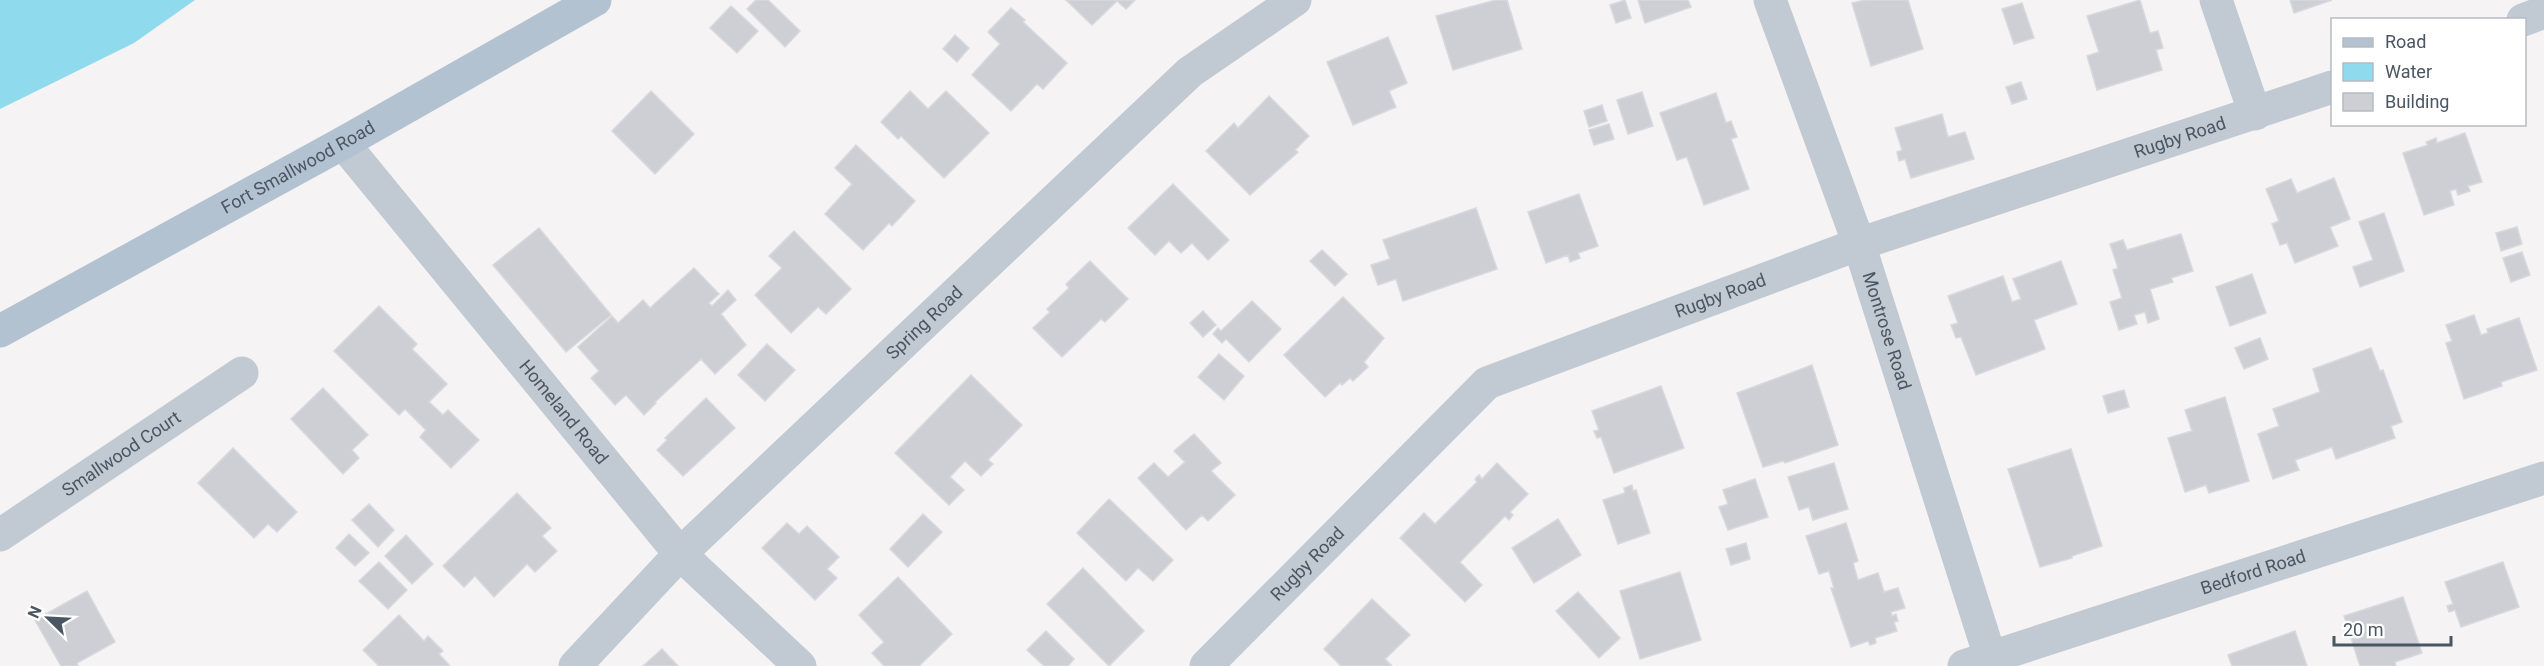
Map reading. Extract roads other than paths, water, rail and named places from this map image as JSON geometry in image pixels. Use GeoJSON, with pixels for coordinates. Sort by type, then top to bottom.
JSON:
{"type":"FeatureCollection","features":[{"type":"Feature","properties":{"kind":"main road","name":"Fort Smallwood Road"},"geometry":{"type":"LineString","coordinates":[[0,331],[343,143],[596,0]]}},
{"type":"Feature","properties":{"kind":"street","name":"Spring Road"},"geometry":{"type":"LineString","coordinates":[[575,666],[680,554],[1190,72],[1295,0]]}},
{"type":"Feature","properties":{"kind":"street","name":"Montrose Road"},"geometry":{"type":"LineString","coordinates":[[1770,0],[1859,244],[1982,663]]}},
{"type":"Feature","properties":{"kind":"street"},"geometry":{"type":"LineString","coordinates":[[2216,0],[2255,114]]}},
{"type":"Feature","properties":{"kind":"street"},"geometry":{"type":"LineString","coordinates":[[2526,19],[2544,12]]}},
{"type":"Feature","properties":{"kind":"street","name":"Rugby Road"},"geometry":{"type":"LineString","coordinates":[[1206,666],[1487,383],[1859,244],[2331,87]]}},
{"type":"Feature","properties":{"kind":"street","name":"Homeland Road"},"geometry":{"type":"LineString","coordinates":[[343,143],[680,554],[800,666]]}},
{"type":"Feature","properties":{"kind":"street","name":"Smallwood Court"},"geometry":{"type":"LineString","coordinates":[[0,535],[242,373]]}},
{"type":"Feature","properties":{"kind":"street","name":"Bedford Road"},"geometry":{"type":"LineString","coordinates":[[1982,663],[2544,478]]}},
{"type":"Feature","properties":{"kind":"water"},"geometry":{"type":"Polygon","coordinates":[[[0,0],[195,0],[134,43],[0,109],[0,0]]]}}]}
